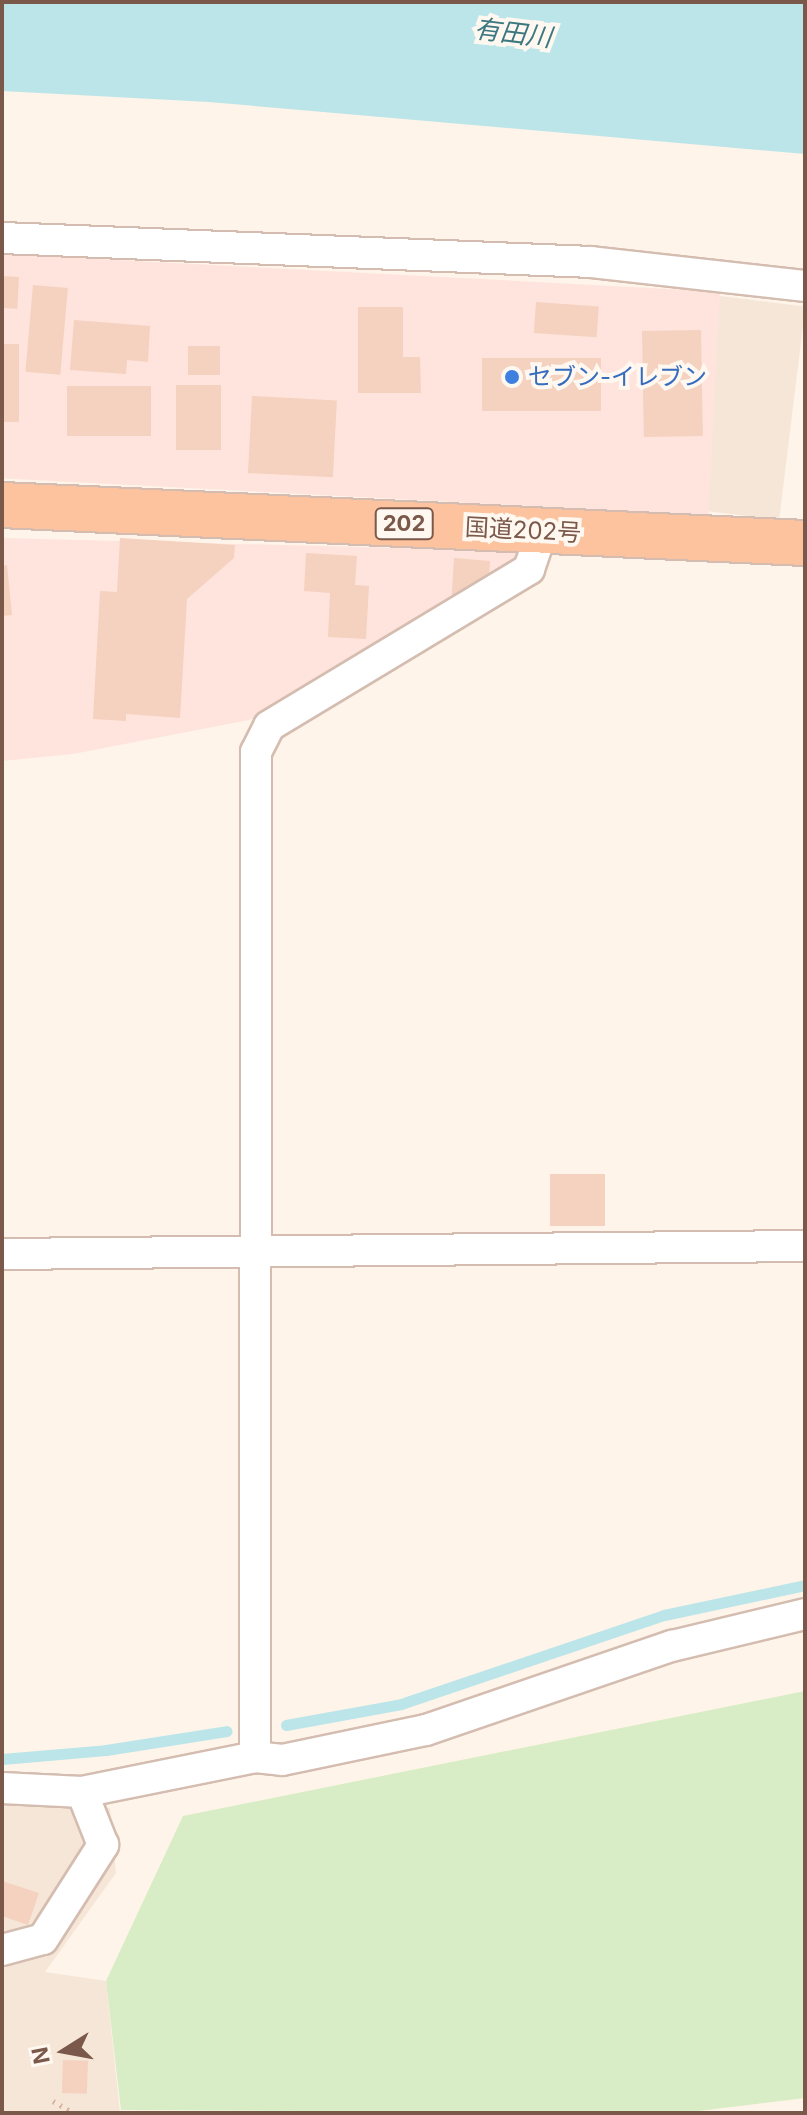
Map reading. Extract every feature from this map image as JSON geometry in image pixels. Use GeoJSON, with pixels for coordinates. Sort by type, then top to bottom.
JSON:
{"type":"FeatureCollection","features":[{"type":"Feature","properties":{"kind":"highway","name":"国道202号"},"geometry":{"type":"LineString","coordinates":[[2,505],[805,543]]}},
{"type":"Feature","properties":{"kind":"street"},"geometry":{"type":"LineString","coordinates":[[2,238],[591,262],[805,286]]}},
{"type":"Feature","properties":{"kind":"street"},"geometry":{"type":"LineString","coordinates":[[255,1757],[256,752],[269,726],[529,569],[542,531]]}},
{"type":"Feature","properties":{"kind":"street"},"geometry":{"type":"LineString","coordinates":[[2,1254],[805,1246]]}},
{"type":"Feature","properties":{"kind":"street"},"geometry":{"type":"LineString","coordinates":[[2,1788],[82,1792],[255,1757],[282,1760],[426,1730],[672,1646],[805,1614]]}},
{"type":"Feature","properties":{"kind":"street"},"geometry":{"type":"LineString","coordinates":[[2,1950],[43,1939],[103,1845],[82,1792]]}},
{"type":"Feature","properties":{"kind":"path"},"geometry":{"type":"LineString","coordinates":[[53,2101],[74,2113]]}},
{"type":"Feature","properties":{"kind":"shaded area"},"geometry":{"type":"Polygon","coordinates":[[[2,254],[720,292],[708,515],[2,478],[2,254]]]}},
{"type":"Feature","properties":{"kind":"shaded area"},"geometry":{"type":"Polygon","coordinates":[[[720,296],[805,306],[779,520],[694,509],[720,296]]]}},
{"type":"Feature","properties":{"kind":"shaded area"},"geometry":{"type":"Polygon","coordinates":[[[2,538],[519,551],[523,588],[249,720],[73,754],[2,761],[2,538]]]}},
{"type":"Feature","properties":{"kind":"shaded area"},"geometry":{"type":"Polygon","coordinates":[[[2,1798],[110,1808],[116,1873],[45,1972],[106,1981],[120,2113],[2,2113],[2,1798]]]}},
{"type":"Feature","properties":{"kind":"green space"},"geometry":{"type":"Polygon","coordinates":[[[805,1691],[805,2098],[682,2113],[121,2110],[106,1981],[183,1816],[805,1691]]]}},
{"type":"Feature","properties":{"kind":"water","name":"有田川"},"geometry":{"type":"Polygon","coordinates":[[[2,2],[805,2],[805,154],[209,102],[2,91],[2,2]]]}},
{"type":"Feature","properties":{"kind":"building"},"geometry":{"type":"Polygon","coordinates":[[[2,276],[19,277],[17,309],[2,308],[2,276]]]}},
{"type":"Feature","properties":{"kind":"building"},"geometry":{"type":"Polygon","coordinates":[[[33,285],[68,288],[60,375],[25,372],[33,285]]]}},
{"type":"Feature","properties":{"kind":"building"},"geometry":{"type":"Polygon","coordinates":[[[536,302],[599,306],[597,337],[534,333],[536,302]]]}},
{"type":"Feature","properties":{"kind":"building"},"geometry":{"type":"Polygon","coordinates":[[[358,307],[403,307],[403,357],[420,357],[421,393],[358,393],[358,307]]]}},
{"type":"Feature","properties":{"kind":"building"},"geometry":{"type":"Polygon","coordinates":[[[74,320],[150,326],[148,362],[127,360],[126,374],[70,370],[74,320]]]}},
{"type":"Feature","properties":{"kind":"building"},"geometry":{"type":"Polygon","coordinates":[[[701,330],[703,436],[644,437],[642,331],[701,330]]]}},
{"type":"Feature","properties":{"kind":"building"},"geometry":{"type":"Polygon","coordinates":[[[2,344],[19,344],[19,422],[2,422],[2,344]]]}},
{"type":"Feature","properties":{"kind":"building"},"geometry":{"type":"Polygon","coordinates":[[[188,346],[220,346],[220,375],[188,375],[188,346]]]}},
{"type":"Feature","properties":{"kind":"building"},"geometry":{"type":"Polygon","coordinates":[[[482,358],[601,358],[601,411],[482,411],[482,358]]]}},
{"type":"Feature","properties":{"kind":"building"},"geometry":{"type":"Polygon","coordinates":[[[176,385],[221,385],[221,450],[176,450],[176,385]]]}},
{"type":"Feature","properties":{"kind":"building"},"geometry":{"type":"Polygon","coordinates":[[[67,386],[151,386],[151,436],[67,436],[67,386]]]}},
{"type":"Feature","properties":{"kind":"building"},"geometry":{"type":"Polygon","coordinates":[[[252,396],[337,400],[333,477],[248,473],[252,396]]]}},
{"type":"Feature","properties":{"kind":"building"},"geometry":{"type":"Polygon","coordinates":[[[120,538],[235,545],[234,558],[187,599],[180,718],[126,714],[126,721],[93,719],[100,591],[117,592],[120,538]]]}},
{"type":"Feature","properties":{"kind":"building"},"geometry":{"type":"Polygon","coordinates":[[[306,553],[357,556],[355,585],[369,586],[366,639],[328,637],[330,593],[304,591],[306,553]]]}},
{"type":"Feature","properties":{"kind":"building"},"geometry":{"type":"Polygon","coordinates":[[[454,558],[490,561],[489,578],[451,607],[454,558]]]}},
{"type":"Feature","properties":{"kind":"building"},"geometry":{"type":"Polygon","coordinates":[[[7,565],[12,615],[2,616],[2,566],[7,565]]]}},
{"type":"Feature","properties":{"kind":"building"},"geometry":{"type":"Polygon","coordinates":[[[550,1174],[605,1174],[605,1226],[550,1226],[550,1174]]]}},
{"type":"Feature","properties":{"kind":"building"},"geometry":{"type":"Polygon","coordinates":[[[2,1881],[39,1893],[28,1925],[2,1916],[2,1881]]]}},
{"type":"Feature","properties":{"kind":"building"},"geometry":{"type":"Polygon","coordinates":[[[63,2060],[88,2061],[87,2094],[62,2093],[63,2060]]]}},
{"type":"Feature","properties":{"kind":"waterway"},"geometry":{"type":"LineString","coordinates":[[286,1725],[401,1704],[664,1615],[805,1585]]}},
{"type":"Feature","properties":{"kind":"waterway"},"geometry":{"type":"LineString","coordinates":[[2,1759],[106,1750],[227,1731]]}},
{"type":"Feature","properties":{"kind":"place","name":"セブン-イレブン"},"geometry":{"type":"Point","coordinates":[512,377]}}]}
